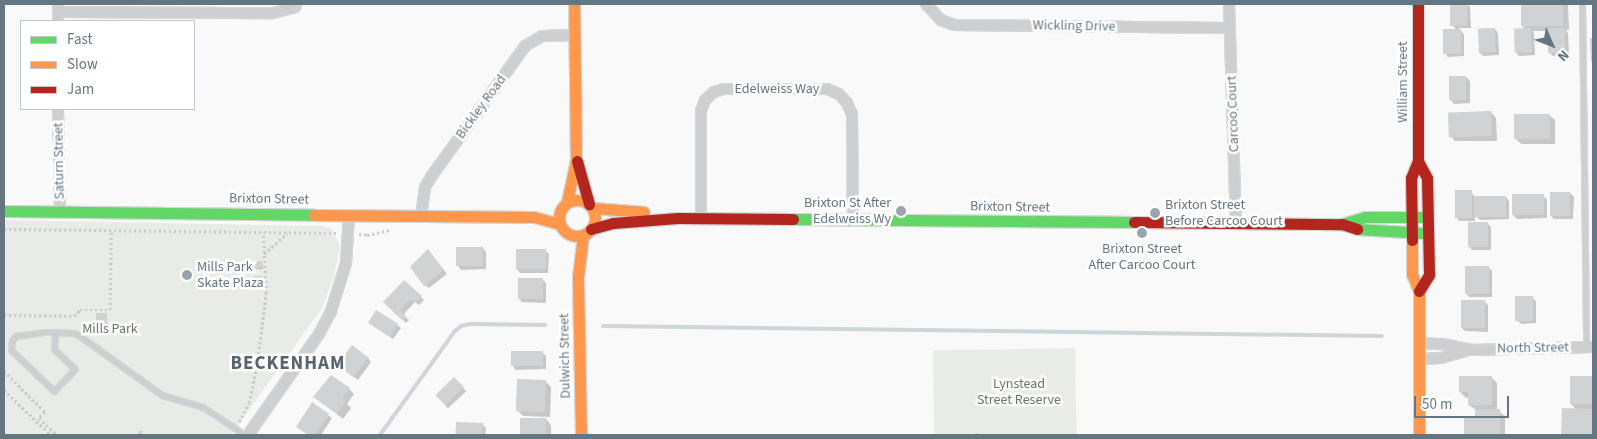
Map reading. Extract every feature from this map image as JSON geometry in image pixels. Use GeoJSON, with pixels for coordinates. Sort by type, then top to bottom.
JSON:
{"type":"FeatureCollection","features":[{"type":"Feature","properties":{"kind":"main road"},"geometry":{"type":"LineString","coordinates":[[574,4],[576,160],[565,204],[560,212],[560,224],[568,233],[587,232],[595,220],[576,160]]}},
{"type":"Feature","properties":{"kind":"main road","name":"William Street"},"geometry":{"type":"LineString","coordinates":[[1418,4],[1418,161],[1411,178],[1412,274],[1419,291],[1418,435]]}},
{"type":"Feature","properties":{"kind":"main road","name":"William Street"},"geometry":{"type":"LineString","coordinates":[[1418,161],[1426,178],[1428,275],[1419,291]]}},
{"type":"Feature","properties":{"kind":"main road"},"geometry":{"type":"LineString","coordinates":[[565,204],[578,199],[591,206]]}},
{"type":"Feature","properties":{"kind":"main road","name":"Brixton Street"},"geometry":{"type":"LineString","coordinates":[[534,217],[565,204]]}},
{"type":"Feature","properties":{"kind":"main road","name":"Brixton Street"},"geometry":{"type":"LineString","coordinates":[[591,206],[611,212],[647,212],[678,218]]}},
{"type":"Feature","properties":{"kind":"main road","name":"Brixton Street"},"geometry":{"type":"LineString","coordinates":[[4,212],[534,217],[560,224]]}},
{"type":"Feature","properties":{"kind":"main road","name":"Brixton Street"},"geometry":{"type":"LineString","coordinates":[[587,232],[613,223],[678,218],[1342,224],[1365,217],[1427,217]]}},
{"type":"Feature","properties":{"kind":"main road","name":"Brixton Street"},"geometry":{"type":"LineString","coordinates":[[1342,224],[1363,231],[1427,233]]}},
{"type":"Feature","properties":{"kind":"main road","name":"Dulwich Street"},"geometry":{"type":"LineString","coordinates":[[578,277],[587,232]]}},
{"type":"Feature","properties":{"kind":"main road","name":"Dulwich Street"},"geometry":{"type":"LineString","coordinates":[[568,233],[578,277],[581,435]]}},
{"type":"Feature","properties":{"kind":"street"},"geometry":{"type":"LineString","coordinates":[[58,12],[274,13],[295,7],[296,4]]}},
{"type":"Feature","properties":{"kind":"street","name":"Wickling Drive"},"geometry":{"type":"LineString","coordinates":[[926,4],[941,20],[954,25],[1230,28]]}},
{"type":"Feature","properties":{"kind":"street","name":"Carcoo Court"},"geometry":{"type":"LineString","coordinates":[[1229,4],[1236,224]]}},
{"type":"Feature","properties":{"kind":"street","name":"Bickley Road"},"geometry":{"type":"LineString","coordinates":[[422,216],[425,187],[431,177],[525,46],[542,36],[574,34]]}},
{"type":"Feature","properties":{"kind":"street","name":"Edelweiss Way"},"geometry":{"type":"LineString","coordinates":[[701,218],[701,111],[705,100],[714,92],[723,89],[827,89],[839,94],[847,103],[852,114],[853,220]]}},
{"type":"Feature","properties":{"kind":"street","name":"Saturn Street"},"geometry":{"type":"LineString","coordinates":[[58,110],[60,213]]}},
{"type":"Feature","properties":{"kind":"street"},"geometry":{"type":"LineString","coordinates":[[246,435],[319,334],[331,311],[346,262],[349,215]]}},
{"type":"Feature","properties":{"kind":"street","name":"North Street"},"geometry":{"type":"LineString","coordinates":[[1420,343],[1442,344],[1472,350],[1590,347]]}},
{"type":"Feature","properties":{"kind":"street","name":"North Street"},"geometry":{"type":"LineString","coordinates":[[1420,359],[1441,358],[1472,350]]}},
{"type":"Feature","properties":{"kind":"street"},"geometry":{"type":"LineString","coordinates":[[1406,435],[1418,435]]}},
{"type":"Feature","properties":{"kind":"lane"},"geometry":{"type":"LineString","coordinates":[[1582,4],[1590,347]]}},
{"type":"Feature","properties":{"kind":"lane"},"geometry":{"type":"LineString","coordinates":[[55,332],[54,349],[75,369],[54,391],[11,350],[12,340],[20,334],[55,332],[73,333],[83,338],[162,395],[202,407],[246,435]]}},
{"type":"Feature","properties":{"kind":"path"},"geometry":{"type":"LineString","coordinates":[[4,229],[336,233]]}},
{"type":"Feature","properties":{"kind":"path"},"geometry":{"type":"LineString","coordinates":[[4,315],[74,316],[80,310],[110,310],[111,230]]}},
{"type":"Feature","properties":{"kind":"path"},"geometry":{"type":"LineString","coordinates":[[359,234],[367,235],[390,230]]}},
{"type":"Feature","properties":{"kind":"path"},"geometry":{"type":"LineString","coordinates":[[239,422],[249,403],[257,364],[266,293],[264,232]]}},
{"type":"Feature","properties":{"kind":"path"},"geometry":{"type":"LineString","coordinates":[[264,254],[287,233]]}},
{"type":"Feature","properties":{"kind":"path"},"geometry":{"type":"LineString","coordinates":[[4,371],[45,412],[39,418],[57,435]]}},
{"type":"Feature","properties":{"kind":"path"},"geometry":{"type":"LineString","coordinates":[[4,390],[51,435]]}},
{"type":"Feature","properties":{"kind":"green space","name":"Mills Park"},"geometry":{"type":"Polygon","coordinates":[[[4,220],[322,226],[332,229],[340,245],[334,277],[322,308],[231,435],[4,435],[4,220]]]}},
{"type":"Feature","properties":{"kind":"green space","name":"Lynstead Street Reserve"},"geometry":{"type":"Polygon","coordinates":[[[1075,348],[1077,435],[934,435],[933,350],[1075,348]]]}},
{"type":"Feature","properties":{"kind":"building"},"geometry":{"type":"Polygon","coordinates":[[[1450,4],[1467,4],[1467,26],[1450,26],[1450,4]]]}},
{"type":"Feature","properties":{"kind":"building"},"geometry":{"type":"Polygon","coordinates":[[[1521,4],[1563,4],[1563,26],[1521,26],[1521,4]]]}},
{"type":"Feature","properties":{"kind":"building"},"geometry":{"type":"Polygon","coordinates":[[[1495,28],[1496,52],[1479,53],[1478,29],[1495,28]]]}},
{"type":"Feature","properties":{"kind":"building"},"geometry":{"type":"Polygon","coordinates":[[[1531,28],[1532,52],[1515,53],[1514,29],[1531,28]]]}},
{"type":"Feature","properties":{"kind":"building"},"geometry":{"type":"Polygon","coordinates":[[[1548,28],[1565,28],[1565,53],[1548,53],[1548,28]]]}},
{"type":"Feature","properties":{"kind":"building"},"geometry":{"type":"Polygon","coordinates":[[[1443,29],[1461,29],[1461,54],[1443,54],[1443,29]]]}},
{"type":"Feature","properties":{"kind":"building"},"geometry":{"type":"Polygon","coordinates":[[[1590,38],[1593,38],[1593,62],[1591,62],[1590,38]]]}},
{"type":"Feature","properties":{"kind":"building"},"geometry":{"type":"Polygon","coordinates":[[[1449,76],[1466,76],[1466,100],[1449,100],[1449,76]]]}},
{"type":"Feature","properties":{"kind":"building"},"geometry":{"type":"Polygon","coordinates":[[[1491,111],[1492,136],[1449,137],[1448,113],[1491,111]]]}},
{"type":"Feature","properties":{"kind":"building"},"geometry":{"type":"Polygon","coordinates":[[[1514,114],[1550,114],[1550,139],[1514,139],[1514,114]]]}},
{"type":"Feature","properties":{"kind":"building"},"geometry":{"type":"Polygon","coordinates":[[[1455,190],[1472,190],[1472,218],[1455,218],[1455,190]]]}},
{"type":"Feature","properties":{"kind":"building"},"geometry":{"type":"Polygon","coordinates":[[[1550,192],[1570,192],[1570,216],[1550,216],[1550,192]]]}},
{"type":"Feature","properties":{"kind":"building"},"geometry":{"type":"Polygon","coordinates":[[[1512,194],[1544,194],[1544,215],[1512,215],[1512,194]]]}},
{"type":"Feature","properties":{"kind":"building"},"geometry":{"type":"Polygon","coordinates":[[[1474,196],[1506,196],[1506,217],[1474,217],[1474,196]]]}},
{"type":"Feature","properties":{"kind":"building"},"geometry":{"type":"Polygon","coordinates":[[[1468,222],[1488,222],[1488,247],[1468,247],[1468,222]]]}},
{"type":"Feature","properties":{"kind":"building"},"geometry":{"type":"Polygon","coordinates":[[[456,247],[483,247],[483,266],[456,266],[456,247]]]}},
{"type":"Feature","properties":{"kind":"building"},"geometry":{"type":"Polygon","coordinates":[[[428,249],[444,270],[424,286],[410,267],[428,249]]]}},
{"type":"Feature","properties":{"kind":"building"},"geometry":{"type":"Polygon","coordinates":[[[516,249],[546,249],[546,269],[516,269],[516,249]]]}},
{"type":"Feature","properties":{"kind":"building"},"geometry":{"type":"Polygon","coordinates":[[[255,261],[262,261],[262,268],[255,268],[255,261]]]}},
{"type":"Feature","properties":{"kind":"building"},"geometry":{"type":"Polygon","coordinates":[[[1465,266],[1489,266],[1489,294],[1465,294],[1465,266]]]}},
{"type":"Feature","properties":{"kind":"building"},"geometry":{"type":"Polygon","coordinates":[[[254,276],[262,276],[262,283],[254,283],[254,276]]]}},
{"type":"Feature","properties":{"kind":"building"},"geometry":{"type":"Polygon","coordinates":[[[518,278],[543,278],[543,299],[518,299],[518,278]]]}},
{"type":"Feature","properties":{"kind":"building"},"geometry":{"type":"Polygon","coordinates":[[[404,280],[422,296],[415,303],[411,299],[400,310],[406,316],[402,320],[383,302],[404,280]]]}},
{"type":"Feature","properties":{"kind":"building"},"geometry":{"type":"Polygon","coordinates":[[[1515,296],[1533,296],[1533,321],[1515,321],[1515,296]]]}},
{"type":"Feature","properties":{"kind":"building"},"geometry":{"type":"Polygon","coordinates":[[[1461,300],[1485,300],[1485,328],[1461,328],[1461,300]]]}},
{"type":"Feature","properties":{"kind":"building"},"geometry":{"type":"Polygon","coordinates":[[[376,310],[398,324],[390,336],[368,323],[376,310]]]}},
{"type":"Feature","properties":{"kind":"building"},"geometry":{"type":"Polygon","coordinates":[[[96,313],[107,313],[107,325],[96,325],[96,313]]]}},
{"type":"Feature","properties":{"kind":"building"},"geometry":{"type":"Polygon","coordinates":[[[352,345],[369,358],[354,378],[337,365],[352,345]]]}},
{"type":"Feature","properties":{"kind":"building"},"geometry":{"type":"Polygon","coordinates":[[[511,351],[543,351],[543,366],[511,366],[511,351]]]}},
{"type":"Feature","properties":{"kind":"building"},"geometry":{"type":"Polygon","coordinates":[[[331,375],[350,388],[342,399],[346,401],[337,414],[313,397],[331,375]]]}},
{"type":"Feature","properties":{"kind":"building"},"geometry":{"type":"Polygon","coordinates":[[[1459,376],[1492,376],[1492,405],[1468,405],[1468,392],[1459,392],[1459,376]]]}},
{"type":"Feature","properties":{"kind":"building"},"geometry":{"type":"Polygon","coordinates":[[[1570,376],[1593,376],[1593,404],[1570,404],[1570,376]]]}},
{"type":"Feature","properties":{"kind":"building"},"geometry":{"type":"Polygon","coordinates":[[[454,377],[464,387],[446,405],[436,395],[454,377]]]}},
{"type":"Feature","properties":{"kind":"building"},"geometry":{"type":"Polygon","coordinates":[[[517,379],[546,380],[545,412],[516,411],[517,379]]]}},
{"type":"Feature","properties":{"kind":"building"},"geometry":{"type":"Polygon","coordinates":[[[312,402],[329,414],[315,435],[309,435],[296,427],[312,402]]]}},
{"type":"Feature","properties":{"kind":"building"},"geometry":{"type":"Polygon","coordinates":[[[1562,408],[1593,409],[1592,435],[1561,435],[1562,408]]]}},
{"type":"Feature","properties":{"kind":"building"},"geometry":{"type":"Polygon","coordinates":[[[1475,409],[1500,409],[1500,435],[1464,435],[1464,418],[1475,418],[1475,409]]]}},
{"type":"Feature","properties":{"kind":"building"},"geometry":{"type":"Polygon","coordinates":[[[520,418],[546,418],[546,435],[520,435],[520,418]]]}},
{"type":"Feature","properties":{"kind":"building"},"geometry":{"type":"Polygon","coordinates":[[[456,422],[483,423],[483,435],[456,435],[456,422]]]}},
{"type":"Feature","properties":{"kind":"waterway"},"geometry":{"type":"LineString","coordinates":[[380,435],[455,331],[461,326],[470,324],[545,325]]}},
{"type":"Feature","properties":{"kind":"waterway"},"geometry":{"type":"LineString","coordinates":[[603,326],[1382,336]]}},
{"type":"Feature","properties":{"kind":"traffic: fast"},"geometry":{"type":"LineString","coordinates":[[4,211],[314,215]]}},
{"type":"Feature","properties":{"kind":"traffic: fast"},"geometry":{"type":"LineString","coordinates":[[1342,224],[1365,217],[1422,217]]}},
{"type":"Feature","properties":{"kind":"traffic: fast"},"geometry":{"type":"LineString","coordinates":[[793,219],[1134,222]]}},
{"type":"Feature","properties":{"kind":"traffic: fast"},"geometry":{"type":"LineString","coordinates":[[1357,229],[1423,233]]}},
{"type":"Feature","properties":{"kind":"traffic: slow"},"geometry":{"type":"LineString","coordinates":[[567,202],[576,160],[574,4]]}},
{"type":"Feature","properties":{"kind":"traffic: slow"},"geometry":{"type":"LineString","coordinates":[[577,200],[584,201],[590,205],[594,211],[595,218],[594,225],[590,231],[584,235],[577,236],[570,235],[564,231],[560,225],[559,218],[560,211],[564,205],[570,201],[577,200]]}},
{"type":"Feature","properties":{"kind":"traffic: slow"},"geometry":{"type":"LineString","coordinates":[[593,208],[644,212]]}},
{"type":"Feature","properties":{"kind":"traffic: slow"},"geometry":{"type":"LineString","coordinates":[[314,215],[534,217],[560,224]]}},
{"type":"Feature","properties":{"kind":"traffic: slow"},"geometry":{"type":"LineString","coordinates":[[581,435],[578,277],[583,235]]}},
{"type":"Feature","properties":{"kind":"traffic: slow"},"geometry":{"type":"LineString","coordinates":[[1412,240],[1412,274],[1419,291],[1419,435]]}},
{"type":"Feature","properties":{"kind":"traffic: jam"},"geometry":{"type":"LineString","coordinates":[[1412,240],[1411,178],[1418,161],[1418,4]]}},
{"type":"Feature","properties":{"kind":"traffic: jam"},"geometry":{"type":"LineString","coordinates":[[577,161],[589,204]]}},
{"type":"Feature","properties":{"kind":"traffic: jam"},"geometry":{"type":"LineString","coordinates":[[1418,161],[1427,178],[1429,275],[1419,291]]}},
{"type":"Feature","properties":{"kind":"traffic: jam"},"geometry":{"type":"LineString","coordinates":[[591,229],[613,223],[678,218],[793,219]]}},
{"type":"Feature","properties":{"kind":"traffic: jam"},"geometry":{"type":"LineString","coordinates":[[1134,222],[1342,224],[1357,229]]}},
{"type":"Feature","properties":{"kind":"place","name":"Brixton St After Edelweiss Wy"},"geometry":{"type":"Point","coordinates":[901,211]}},
{"type":"Feature","properties":{"kind":"place","name":"Brixton Street Before Carcoo Court"},"geometry":{"type":"Point","coordinates":[1155,213]}},
{"type":"Feature","properties":{"kind":"place","name":"Brixton Street After Carcoo Court"},"geometry":{"type":"Point","coordinates":[1142,233]}},
{"type":"Feature","properties":{"kind":"place","name":"Mills Park Skate Plaza"},"geometry":{"type":"Point","coordinates":[187,275]}},
{"type":"Feature","properties":{"kind":"district","name":"BECKENHAM"},"geometry":{"type":"Point","coordinates":[288,364]}}]}
